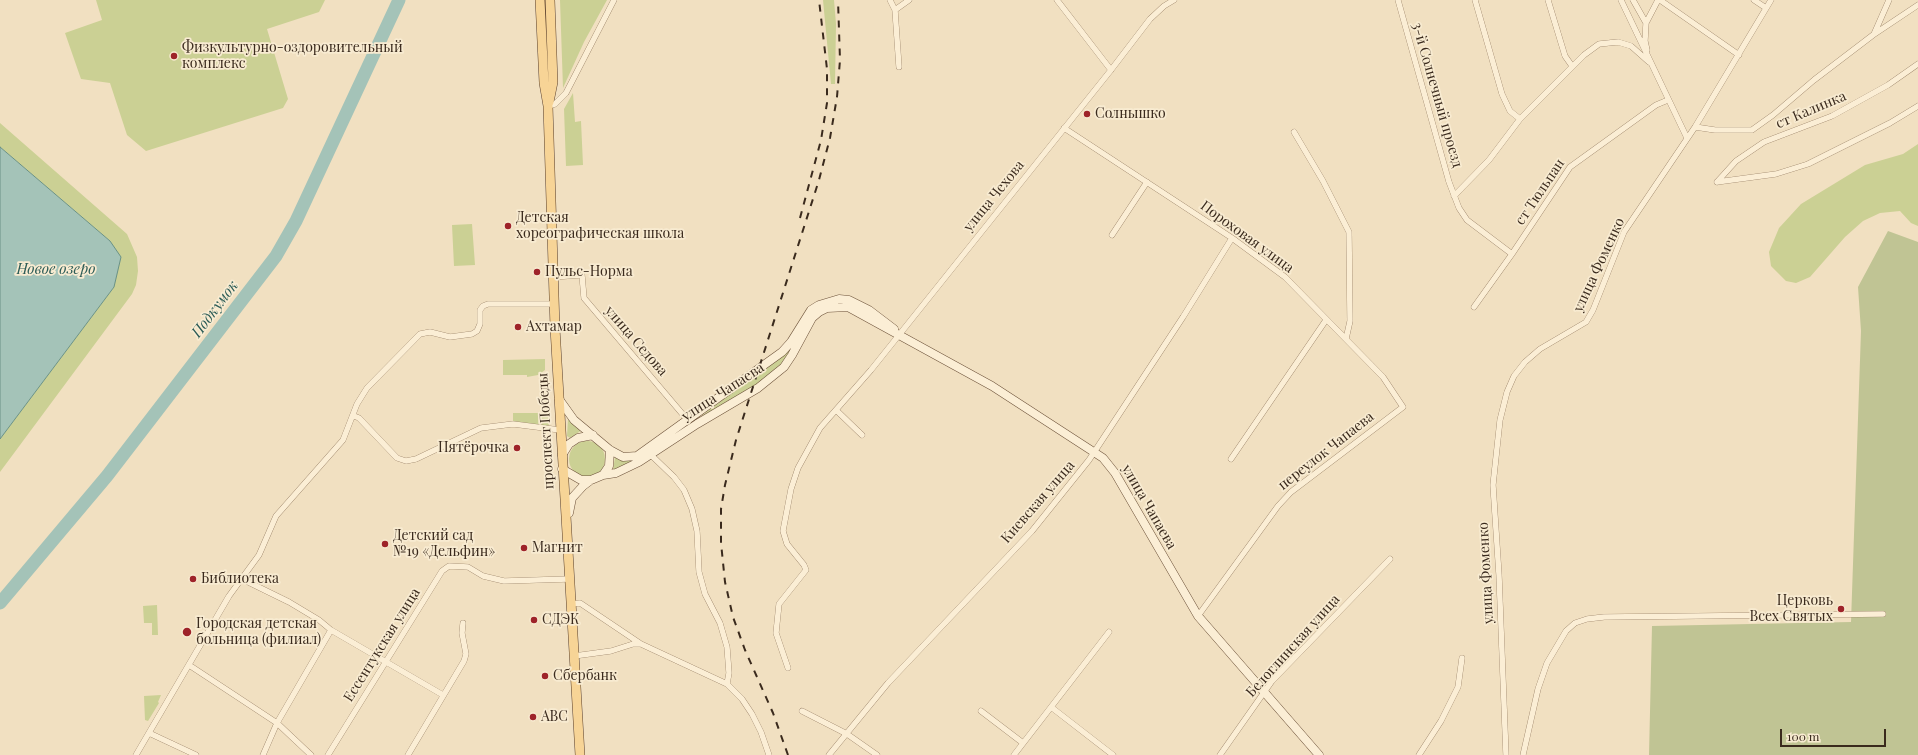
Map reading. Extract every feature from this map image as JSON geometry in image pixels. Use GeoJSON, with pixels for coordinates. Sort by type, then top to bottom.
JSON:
{"type":"FeatureCollection","features":[{"type":"Feature","properties":{"kind":"main road","name":"проспект Победы"},"geometry":{"type":"LineString","coordinates":[[540,0],[544,83],[548,106],[553,304],[558,399],[580,755]]}},
{"type":"Feature","properties":{"kind":"main road","name":"проспект Победы"},"geometry":{"type":"LineString","coordinates":[[548,106],[553,82],[550,0]]}},
{"type":"Feature","properties":{"kind":"main road","name":"улица Чапаева"},"geometry":{"type":"LineString","coordinates":[[558,399],[574,420],[610,450],[623,457],[630,458],[647,450],[782,352],[791,342],[811,310],[819,305],[839,299],[858,303],[887,323],[899,334]]}},
{"type":"Feature","properties":{"kind":"main road","name":"улица Чапаева"},"geometry":{"type":"LineString","coordinates":[[565,524],[575,492],[591,480],[603,475],[616,473],[651,455],[697,424],[758,388],[784,367],[799,344],[812,318],[827,308],[848,307],[858,311],[884,327],[992,386],[1103,458],[1115,473],[1198,616],[1319,755]]}},
{"type":"Feature","properties":{"kind":"main road"},"geometry":{"type":"LineString","coordinates":[[562,455],[569,444],[578,438],[593,435]]}},
{"type":"Feature","properties":{"kind":"main road"},"geometry":{"type":"LineString","coordinates":[[603,475],[609,466],[610,450]]}},
{"type":"Feature","properties":{"kind":"main road"},"geometry":{"type":"LineString","coordinates":[[562,469],[581,480],[591,480]]}},
{"type":"Feature","properties":{"kind":"street"},"geometry":{"type":"LineString","coordinates":[[548,106],[555,104],[566,93],[614,0]]}},
{"type":"Feature","properties":{"kind":"street"},"geometry":{"type":"LineString","coordinates":[[890,0],[895,10],[899,67]]}},
{"type":"Feature","properties":{"kind":"street"},"geometry":{"type":"LineString","coordinates":[[895,10],[909,0]]}},
{"type":"Feature","properties":{"kind":"street"},"geometry":{"type":"LineString","coordinates":[[1057,0],[1111,70]]}},
{"type":"Feature","properties":{"kind":"street","name":"улица Чехова"},"geometry":{"type":"LineString","coordinates":[[788,668],[776,633],[779,604],[806,570],[804,565],[787,544],[783,531],[786,509],[798,468],[820,428],[899,334],[1111,70],[1150,19],[1164,6],[1174,0]]}},
{"type":"Feature","properties":{"kind":"street","name":"3-й Солнечный проезд"},"geometry":{"type":"LineString","coordinates":[[1398,0],[1454,196],[1459,208],[1467,220],[1512,254]]}},
{"type":"Feature","properties":{"kind":"street"},"geometry":{"type":"LineString","coordinates":[[1475,0],[1502,94],[1510,111],[1520,119]]}},
{"type":"Feature","properties":{"kind":"street"},"geometry":{"type":"LineString","coordinates":[[1548,0],[1565,56],[1572,66]]}},
{"type":"Feature","properties":{"kind":"street"},"geometry":{"type":"LineString","coordinates":[[1621,0],[1649,62],[1687,138]]}},
{"type":"Feature","properties":{"kind":"street"},"geometry":{"type":"LineString","coordinates":[[1633,0],[1646,23]]}},
{"type":"Feature","properties":{"kind":"street"},"geometry":{"type":"LineString","coordinates":[[1649,62],[1645,41],[1646,23],[1659,0],[1739,55]]}},
{"type":"Feature","properties":{"kind":"street"},"geometry":{"type":"LineString","coordinates":[[1754,0],[1766,8]]}},
{"type":"Feature","properties":{"kind":"street","name":"улица Фоменко"},"geometry":{"type":"LineString","coordinates":[[1506,755],[1500,583],[1493,485],[1500,420],[1507,392],[1514,376],[1525,362],[1540,349],[1586,322],[1593,310],[1624,232],[1695,127],[1771,0]]}},
{"type":"Feature","properties":{"kind":"street"},"geometry":{"type":"LineString","coordinates":[[1874,35],[1889,0]]}},
{"type":"Feature","properties":{"kind":"street"},"geometry":{"type":"LineString","coordinates":[[1695,127],[1715,130],[1752,130],[1773,115],[1814,80],[1874,35],[1918,5]]}},
{"type":"Feature","properties":{"kind":"street"},"geometry":{"type":"LineString","coordinates":[[1454,196],[1489,160],[1520,119],[1572,66],[1599,44],[1618,42],[1631,46],[1649,62]]}},
{"type":"Feature","properties":{"kind":"street","name":"ст Калинка"},"geometry":{"type":"LineString","coordinates":[[1918,64],[1888,85],[1832,116],[1764,142],[1736,161],[1717,182],[1776,174],[1808,164],[1890,123],[1918,106]]}},
{"type":"Feature","properties":{"kind":"street","name":"ст Тюльпан"},"geometry":{"type":"LineString","coordinates":[[1474,307],[1576,161],[1656,105],[1668,100]]}},
{"type":"Feature","properties":{"kind":"street","name":"Пороховая улица"},"geometry":{"type":"LineString","coordinates":[[1064,128],[1232,238],[1285,277],[1383,377],[1403,407]]}},
{"type":"Feature","properties":{"kind":"street"},"geometry":{"type":"LineString","coordinates":[[1294,132],[1323,181],[1349,232],[1350,321],[1346,339]]}},
{"type":"Feature","properties":{"kind":"street"},"geometry":{"type":"LineString","coordinates":[[1112,235],[1147,182]]}},
{"type":"Feature","properties":{"kind":"street","name":"Киевская улица"},"geometry":{"type":"LineString","coordinates":[[829,755],[848,734],[888,683],[1032,530],[1095,453],[1184,317],[1232,238]]}},
{"type":"Feature","properties":{"kind":"street","name":"улица Седова"},"geometry":{"type":"LineString","coordinates":[[553,277],[582,275],[584,298],[685,417]]}},
{"type":"Feature","properties":{"kind":"street"},"geometry":{"type":"LineString","coordinates":[[136,755],[228,596],[259,555],[276,516],[335,451],[343,440],[354,416],[357,404],[367,388],[420,334],[430,332],[450,337],[472,334],[477,331],[480,324],[480,310],[483,306],[488,304],[553,304]]}},
{"type":"Feature","properties":{"kind":"street"},"geometry":{"type":"LineString","coordinates":[[1231,460],[1326,320]]}},
{"type":"Feature","properties":{"kind":"street","name":"переулок Чапаева"},"geometry":{"type":"LineString","coordinates":[[1198,616],[1282,501],[1291,492],[1403,407]]}},
{"type":"Feature","properties":{"kind":"street"},"geometry":{"type":"LineString","coordinates":[[836,410],[862,435]]}},
{"type":"Feature","properties":{"kind":"street"},"geometry":{"type":"LineString","coordinates":[[354,416],[359,418],[397,458],[406,461],[416,459],[481,428],[513,424],[560,430]]}},
{"type":"Feature","properties":{"kind":"street"},"geometry":{"type":"LineString","coordinates":[[651,455],[674,477],[684,490],[692,509],[697,531],[699,572],[705,594],[720,623],[727,647],[729,673],[727,684]]}},
{"type":"Feature","properties":{"kind":"street","name":"Белоглинская улица"},"geometry":{"type":"LineString","coordinates":[[1220,755],[1264,692],[1390,559]]}},
{"type":"Feature","properties":{"kind":"street","name":"Ессентукская улица"},"geometry":{"type":"LineString","coordinates":[[328,755],[442,572],[449,566],[468,567],[482,576],[504,581],[569,578]]}},
{"type":"Feature","properties":{"kind":"street"},"geometry":{"type":"LineString","coordinates":[[242,579],[289,602],[319,620],[331,630],[443,695]]}},
{"type":"Feature","properties":{"kind":"street"},"geometry":{"type":"LineString","coordinates":[[571,604],[580,603],[641,644],[727,684],[742,699],[752,714],[769,755]]}},
{"type":"Feature","properties":{"kind":"street"},"geometry":{"type":"LineString","coordinates":[[1523,755],[1538,689],[1547,663],[1566,631],[1575,623],[1587,619],[1604,617],[1883,614]]}},
{"type":"Feature","properties":{"kind":"street"},"geometry":{"type":"LineString","coordinates":[[408,755],[466,654],[462,633],[463,623]]}},
{"type":"Feature","properties":{"kind":"street"},"geometry":{"type":"LineString","coordinates":[[263,755],[277,723],[331,630]]}},
{"type":"Feature","properties":{"kind":"street"},"geometry":{"type":"LineString","coordinates":[[1014,755],[1109,632]]}},
{"type":"Feature","properties":{"kind":"street"},"geometry":{"type":"LineString","coordinates":[[574,656],[611,651],[633,644],[641,644]]}},
{"type":"Feature","properties":{"kind":"street"},"geometry":{"type":"LineString","coordinates":[[1419,755],[1441,721],[1458,687],[1462,658]]}},
{"type":"Feature","properties":{"kind":"street"},"geometry":{"type":"LineString","coordinates":[[189,665],[277,723],[311,755]]}},
{"type":"Feature","properties":{"kind":"street"},"geometry":{"type":"LineString","coordinates":[[1051,707],[1113,755]]}},
{"type":"Feature","properties":{"kind":"street"},"geometry":{"type":"LineString","coordinates":[[802,711],[848,734],[877,755]]}},
{"type":"Feature","properties":{"kind":"street"},"geometry":{"type":"LineString","coordinates":[[981,711],[1023,743]]}},
{"type":"Feature","properties":{"kind":"street"},"geometry":{"type":"LineString","coordinates":[[149,733],[196,755]]}},
{"type":"Feature","properties":{"kind":"green space","name":"Физкультурно-оздоровительный комплекс"},"geometry":{"type":"Polygon","coordinates":[[[96,0],[325,0],[319,12],[267,29],[288,99],[283,108],[146,151],[127,135],[110,83],[81,79],[65,33],[102,20],[96,0]]]}},
{"type":"Feature","properties":{"kind":"green space"},"geometry":{"type":"Polygon","coordinates":[[[560,0],[607,0],[584,42],[563,88],[560,0]]]}},
{"type":"Feature","properties":{"kind":"green space"},"geometry":{"type":"Polygon","coordinates":[[[823,0],[834,0],[836,24],[835,84],[831,84],[823,0]]]}},
{"type":"Feature","properties":{"kind":"green space"},"geometry":{"type":"Polygon","coordinates":[[[573,93],[575,122],[581,121],[583,165],[566,166],[564,109],[573,93]]]}},
{"type":"Feature","properties":{"kind":"green space"},"geometry":{"type":"Polygon","coordinates":[[[0,123],[127,234],[137,257],[138,271],[136,285],[132,294],[0,472],[0,439],[114,287],[110,241],[0,147],[0,123]]]}},
{"type":"Feature","properties":{"kind":"green space"},"geometry":{"type":"Polygon","coordinates":[[[1918,144],[1918,226],[1911,223],[1900,211],[1880,213],[1863,221],[1845,237],[1810,277],[1796,283],[1786,281],[1771,266],[1769,252],[1779,228],[1801,204],[1865,165],[1903,154],[1918,144]]]}},
{"type":"Feature","properties":{"kind":"green space"},"geometry":{"type":"Polygon","coordinates":[[[472,224],[475,265],[454,266],[452,225],[472,224]]]}},
{"type":"Feature","properties":{"kind":"green space"},"geometry":{"type":"Polygon","coordinates":[[[1888,231],[1918,242],[1918,755],[1649,755],[1652,626],[1851,622],[1861,331],[1858,287],[1888,231]]]}},
{"type":"Feature","properties":{"kind":"green space"},"geometry":{"type":"Polygon","coordinates":[[[794,345],[781,364],[756,385],[696,420],[794,345]]]}},
{"type":"Feature","properties":{"kind":"green space"},"geometry":{"type":"Polygon","coordinates":[[[545,359],[545,370],[538,375],[527,377],[527,375],[503,375],[503,360],[545,359]]]}},
{"type":"Feature","properties":{"kind":"green space"},"geometry":{"type":"Polygon","coordinates":[[[542,382],[546,382],[547,402],[544,403],[540,400],[540,385],[542,382]]]}},
{"type":"Feature","properties":{"kind":"green space"},"geometry":{"type":"Polygon","coordinates":[[[513,413],[548,413],[549,428],[513,423],[513,413]]]}},
{"type":"Feature","properties":{"kind":"green space"},"geometry":{"type":"Polygon","coordinates":[[[568,419],[582,430],[570,438],[567,436],[568,419]]]}},
{"type":"Feature","properties":{"kind":"green space"},"geometry":{"type":"Polygon","coordinates":[[[587,441],[597,444],[602,449],[605,459],[602,469],[597,474],[587,477],[577,474],[572,469],[569,459],[572,449],[577,444],[587,441]]]}},
{"type":"Feature","properties":{"kind":"green space"},"geometry":{"type":"Polygon","coordinates":[[[615,457],[631,461],[632,462],[613,470],[615,457]]]}},
{"type":"Feature","properties":{"kind":"green space"},"geometry":{"type":"Polygon","coordinates":[[[157,605],[158,635],[152,635],[152,623],[144,623],[143,606],[157,605]]]}},
{"type":"Feature","properties":{"kind":"green space"},"geometry":{"type":"Polygon","coordinates":[[[161,695],[158,702],[159,703],[148,721],[145,720],[144,696],[161,695]]]}},
{"type":"Feature","properties":{"kind":"water","name":"Новое озеро"},"geometry":{"type":"Polygon","coordinates":[[[0,147],[110,241],[121,257],[114,287],[0,439],[0,147]]]}},
{"type":"Feature","properties":{"kind":"waterway","name":"Подкумок"},"geometry":{"type":"LineString","coordinates":[[0,603],[107,476],[276,256],[296,221],[399,0]]}},
{"type":"Feature","properties":{"kind":"railway"},"geometry":{"type":"LineString","coordinates":[[800,218],[821,140],[827,103],[827,69],[819,0]]}},
{"type":"Feature","properties":{"kind":"railway"},"geometry":{"type":"LineString","coordinates":[[788,755],[773,713],[745,650],[733,617],[725,582],[721,543],[721,509],[736,440],[819,180],[830,138],[837,97],[840,60],[838,0]]}},
{"type":"Feature","properties":{"kind":"place","name":"Физкультурно-оздоровительный комплекс"},"geometry":{"type":"Point","coordinates":[174,56]}},
{"type":"Feature","properties":{"kind":"place","name":"Солнышко"},"geometry":{"type":"Point","coordinates":[1087,114]}},
{"type":"Feature","properties":{"kind":"place","name":"Детская хореографическая школа"},"geometry":{"type":"Point","coordinates":[508,226]}},
{"type":"Feature","properties":{"kind":"place","name":"Пульс-Норма"},"geometry":{"type":"Point","coordinates":[537,272]}},
{"type":"Feature","properties":{"kind":"place","name":"Ахтамар"},"geometry":{"type":"Point","coordinates":[518,327]}},
{"type":"Feature","properties":{"kind":"place","name":"Пятёрочка"},"geometry":{"type":"Point","coordinates":[517,448]}},
{"type":"Feature","properties":{"kind":"place","name":"Детский сад №19 «Дельфин»"},"geometry":{"type":"Point","coordinates":[385,544]}},
{"type":"Feature","properties":{"kind":"place","name":"Магнит"},"geometry":{"type":"Point","coordinates":[524,548]}},
{"type":"Feature","properties":{"kind":"place","name":"Библиотека"},"geometry":{"type":"Point","coordinates":[193,579]}},
{"type":"Feature","properties":{"kind":"place","name":"Церковь Всех Святых"},"geometry":{"type":"Point","coordinates":[1841,609]}},
{"type":"Feature","properties":{"kind":"place","name":"СДЭК"},"geometry":{"type":"Point","coordinates":[534,620]}},
{"type":"Feature","properties":{"kind":"place","name":"Городская детская больница (филиал)"},"geometry":{"type":"Point","coordinates":[187,632]}},
{"type":"Feature","properties":{"kind":"place","name":"Сбербанк"},"geometry":{"type":"Point","coordinates":[545,676]}},
{"type":"Feature","properties":{"kind":"place","name":"ABC"},"geometry":{"type":"Point","coordinates":[533,717]}}]}
